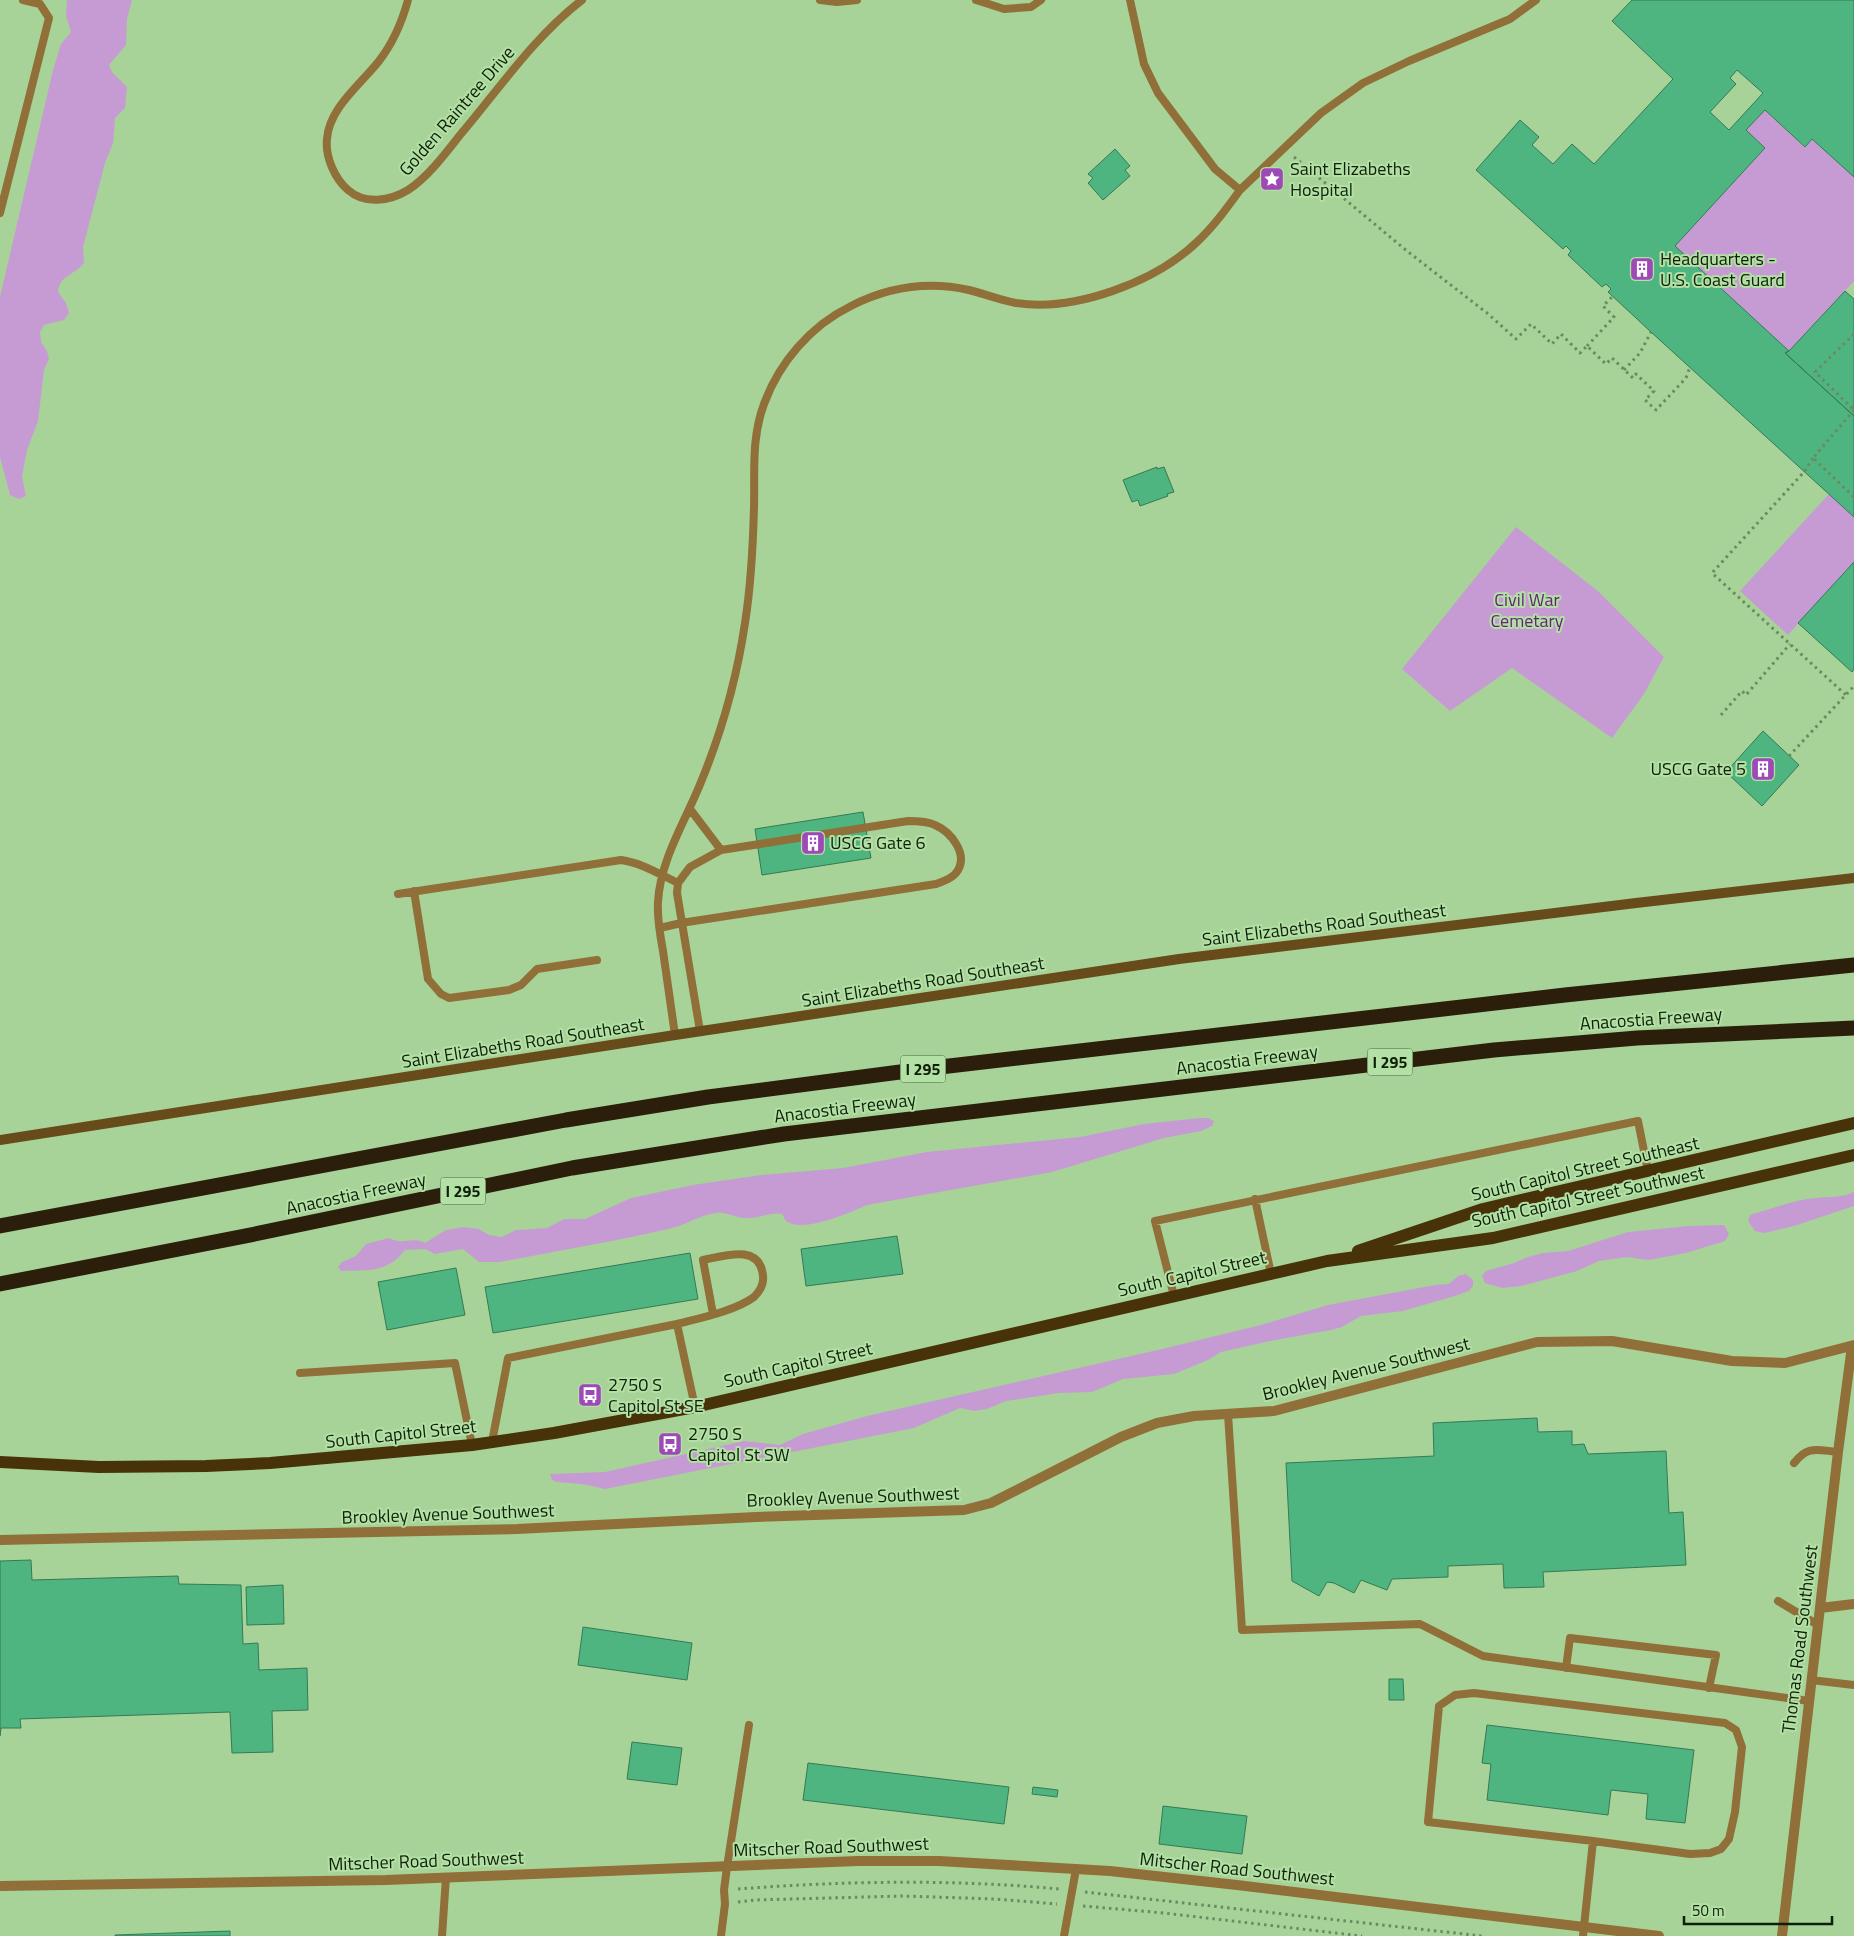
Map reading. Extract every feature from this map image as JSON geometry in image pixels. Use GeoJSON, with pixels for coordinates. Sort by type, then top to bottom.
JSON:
{"type":"FeatureCollection","features":[{"type":"Feature","properties":{"kind":"highway","name":"Anacostia Freeway"},"geometry":{"type":"LineString","coordinates":[[0,1226],[566,1120],[708,1096],[922,1069],[1545,997],[1854,965]]}},
{"type":"Feature","properties":{"kind":"highway","name":"Anacostia Freeway"},"geometry":{"type":"LineString","coordinates":[[0,1284],[255,1234],[572,1168],[784,1134],[1548,1045],[1637,1038],[1854,1028]]}},
{"type":"Feature","properties":{"kind":"main road","name":"Saint Elizabeths Road Southeast"},"geometry":{"type":"LineString","coordinates":[[0,1140],[675,1035],[1249,949],[1636,902],[1854,878]]}},
{"type":"Feature","properties":{"kind":"main road","name":"South Capitol Street Southeast"},"geometry":{"type":"LineString","coordinates":[[1327,1261],[1484,1209],[1854,1123]]}},
{"type":"Feature","properties":{"kind":"main road","name":"South Capitol Street Southwest"},"geometry":{"type":"LineString","coordinates":[[1327,1261],[1493,1238],[1854,1155]]}},
{"type":"Feature","properties":{"kind":"main road","name":"South Capitol Street"},"geometry":{"type":"LineString","coordinates":[[0,1462],[99,1467],[206,1466],[313,1460],[472,1445],[592,1427],[695,1407],[1327,1261]]}},
{"type":"Feature","properties":{"kind":"street","name":"Brookley Avenue Southwest"},"geometry":{"type":"LineString","coordinates":[[0,1540],[517,1529],[756,1517],[964,1510],[991,1502],[1121,1437],[1148,1426],[1185,1417],[1274,1411],[1537,1342],[1612,1341],[1732,1361],[1785,1363],[1853,1345]]}},
{"type":"Feature","properties":{"kind":"street","name":"Thomas Road Southwest"},"geometry":{"type":"LineString","coordinates":[[1782,1936],[1838,1452],[1853,1345]]}},
{"type":"Feature","properties":{"kind":"street"},"geometry":{"type":"LineString","coordinates":[[1820,1608],[1854,1604]]}},
{"type":"Feature","properties":{"kind":"street","name":"Mitscher Road Southwest"},"geometry":{"type":"LineString","coordinates":[[0,1886],[446,1878],[915,1860],[980,1862],[1076,1869],[1247,1886],[1583,1931],[1659,1936]]}},
{"type":"Feature","properties":{"kind":"lane"},"geometry":{"type":"LineString","coordinates":[[0,212],[49,18],[40,4],[23,0]]}},
{"type":"Feature","properties":{"kind":"lane","name":"Golden Raintree Drive"},"geometry":{"type":"LineString","coordinates":[[408,0],[401,23],[390,44],[378,62],[340,108],[331,122],[327,139],[331,164],[344,186],[350,193],[368,200],[383,200],[399,195],[418,182],[448,150],[541,38],[582,0]]}},
{"type":"Feature","properties":{"kind":"lane"},"geometry":{"type":"LineString","coordinates":[[820,0],[837,2],[857,0]]}},
{"type":"Feature","properties":{"kind":"lane"},"geometry":{"type":"LineString","coordinates":[[976,0],[1004,10],[1031,7],[1041,0]]}},
{"type":"Feature","properties":{"kind":"lane"},"geometry":{"type":"LineString","coordinates":[[1130,0],[1144,64],[1158,93],[1215,169],[1240,190]]}},
{"type":"Feature","properties":{"kind":"lane"},"geometry":{"type":"LineString","coordinates":[[675,1035],[660,928],[658,902],[662,876],[712,754],[726,709],[745,624],[753,540],[753,453],[759,417],[772,384],[792,354],[816,329],[831,317],[861,301],[895,289],[949,286],[1016,303],[1034,304],[1075,300],[1118,288],[1161,268],[1196,242],[1220,218],[1240,190],[1283,147],[1321,113],[1363,83],[1409,61],[1510,19],[1536,0]]}},
{"type":"Feature","properties":{"kind":"lane"},"geometry":{"type":"LineString","coordinates":[[690,809],[721,850]]}},
{"type":"Feature","properties":{"kind":"lane"},"geometry":{"type":"LineString","coordinates":[[660,928],[681,923],[936,884],[949,880],[958,871],[960,860],[959,848],[954,838],[934,824],[908,821],[721,850],[690,867],[678,883],[677,893],[681,923],[700,1032]]}},
{"type":"Feature","properties":{"kind":"lane"},"geometry":{"type":"LineString","coordinates":[[398,894],[621,860],[633,862],[678,883]]}},
{"type":"Feature","properties":{"kind":"lane"},"geometry":{"type":"LineString","coordinates":[[414,891],[428,979],[440,994],[449,998],[508,990],[520,985],[536,969],[597,960]]}},
{"type":"Feature","properties":{"kind":"lane"},"geometry":{"type":"LineString","coordinates":[[1174,1296],[1155,1221],[1638,1120],[1648,1171]]}},
{"type":"Feature","properties":{"kind":"lane"},"geometry":{"type":"LineString","coordinates":[[1255,1199],[1272,1274]]}},
{"type":"Feature","properties":{"kind":"lane"},"geometry":{"type":"LineString","coordinates":[[492,1442],[508,1358],[677,1324],[713,1314],[747,1301],[756,1295],[761,1288],[764,1278],[757,1261],[750,1256],[732,1254],[703,1260],[713,1314]]}},
{"type":"Feature","properties":{"kind":"lane"},"geometry":{"type":"LineString","coordinates":[[677,1324],[695,1407]]}},
{"type":"Feature","properties":{"kind":"lane"},"geometry":{"type":"LineString","coordinates":[[300,1373],[455,1363],[472,1445]]}},
{"type":"Feature","properties":{"kind":"lane"},"geometry":{"type":"LineString","coordinates":[[1228,1414],[1242,1630],[1420,1624],[1483,1656],[1809,1701]]}},
{"type":"Feature","properties":{"kind":"lane"},"geometry":{"type":"LineString","coordinates":[[1794,1463],[1802,1453],[1815,1449],[1838,1452]]}},
{"type":"Feature","properties":{"kind":"lane"},"geometry":{"type":"LineString","coordinates":[[1778,1601],[1818,1625]]}},
{"type":"Feature","properties":{"kind":"lane"},"geometry":{"type":"LineString","coordinates":[[1566,1668],[1570,1638],[1716,1655],[1709,1688]]}},
{"type":"Feature","properties":{"kind":"lane"},"geometry":{"type":"LineString","coordinates":[[1812,1680],[1854,1685]]}},
{"type":"Feature","properties":{"kind":"lane"},"geometry":{"type":"LineString","coordinates":[[1474,1693],[1725,1723],[1736,1730],[1742,1747],[1735,1812],[1729,1839],[1720,1849],[1710,1853],[1690,1854],[1593,1841],[1428,1822],[1439,1706],[1455,1695],[1474,1693]]}},
{"type":"Feature","properties":{"kind":"lane"},"geometry":{"type":"LineString","coordinates":[[721,1936],[727,1867],[749,1725]]}},
{"type":"Feature","properties":{"kind":"lane"},"geometry":{"type":"LineString","coordinates":[[1583,1931],[1593,1841]]}},
{"type":"Feature","properties":{"kind":"lane"},"geometry":{"type":"LineString","coordinates":[[1064,1936],[1076,1869]]}},
{"type":"Feature","properties":{"kind":"lane"},"geometry":{"type":"LineString","coordinates":[[442,1936],[446,1878]]}},
{"type":"Feature","properties":{"kind":"path"},"geometry":{"type":"LineString","coordinates":[[1283,147],[1406,251],[1487,313],[1516,339],[1531,324],[1552,344],[1561,334],[1580,353],[1614,317],[1604,306],[1613,296]]}},
{"type":"Feature","properties":{"kind":"path"},"geometry":{"type":"LineString","coordinates":[[1624,370],[1640,353],[1651,332]]}},
{"type":"Feature","properties":{"kind":"path"},"geometry":{"type":"LineString","coordinates":[[1846,695],[1712,573],[1804,472],[1813,458],[1854,410],[1815,372],[1854,334]]}},
{"type":"Feature","properties":{"kind":"path"},"geometry":{"type":"LineString","coordinates":[[1587,346],[1606,364],[1612,358],[1632,378],[1636,374],[1654,391],[1645,400],[1656,410],[1686,378],[1690,367]]}},
{"type":"Feature","properties":{"kind":"path"},"geometry":{"type":"LineString","coordinates":[[1813,458],[1854,497]]}},
{"type":"Feature","properties":{"kind":"path"},"geometry":{"type":"LineString","coordinates":[[1721,715],[1742,692],[1746,695],[1790,644]]}},
{"type":"Feature","properties":{"kind":"path"},"geometry":{"type":"LineString","coordinates":[[1789,756],[1854,686]]}},
{"type":"Feature","properties":{"kind":"path"},"geometry":{"type":"LineString","coordinates":[[724,1890],[836,1883],[920,1882],[1072,1891],[1160,1899],[1482,1936]]}},
{"type":"Feature","properties":{"kind":"path"},"geometry":{"type":"LineString","coordinates":[[725,1904],[755,1900],[902,1896],[995,1899],[1164,1913],[1362,1936]]}},
{"type":"Feature","properties":{"kind":"green space"},"geometry":{"type":"Polygon","coordinates":[[[67,0],[132,0],[127,19],[126,45],[109,65],[112,72],[127,87],[125,108],[115,118],[113,143],[105,163],[83,247],[84,263],[64,278],[59,286],[58,292],[66,303],[69,313],[64,320],[44,325],[40,332],[41,342],[47,351],[49,359],[44,370],[38,421],[27,450],[22,477],[26,496],[19,499],[10,495],[0,457],[0,297],[53,70],[61,44],[71,32],[66,16],[67,0]]]}},
{"type":"Feature","properties":{"kind":"green space"},"geometry":{"type":"Polygon","coordinates":[[[1765,110],[1804,147],[1812,139],[1854,177],[1854,281],[1789,351],[1675,246],[1765,148],[1746,130],[1765,110]]]}},
{"type":"Feature","properties":{"kind":"green space"},"geometry":{"type":"Polygon","coordinates":[[[1829,494],[1854,517],[1854,562],[1788,635],[1740,591],[1829,494]]]}},
{"type":"Feature","properties":{"kind":"green space","name":"Civil War Cemetary"},"geometry":{"type":"Polygon","coordinates":[[[1516,527],[1599,592],[1664,657],[1644,694],[1612,738],[1512,668],[1450,711],[1402,669],[1516,527]]]}},
{"type":"Feature","properties":{"kind":"green space"},"geometry":{"type":"Polygon","coordinates":[[[1208,1118],[1214,1121],[1212,1126],[1201,1131],[1164,1138],[1052,1172],[867,1205],[839,1217],[803,1225],[786,1221],[782,1214],[744,1218],[724,1213],[715,1213],[668,1229],[500,1262],[479,1262],[463,1249],[435,1254],[425,1249],[405,1250],[391,1263],[377,1269],[341,1271],[338,1267],[342,1262],[356,1256],[366,1244],[389,1238],[399,1241],[415,1240],[425,1243],[446,1230],[463,1227],[479,1229],[489,1235],[502,1237],[516,1230],[547,1228],[564,1219],[585,1219],[631,1198],[693,1185],[761,1175],[843,1168],[927,1152],[1080,1137],[1144,1124],[1208,1118]]]}},
{"type":"Feature","properties":{"kind":"green space"},"geometry":{"type":"Polygon","coordinates":[[[1854,1192],[1854,1206],[1794,1226],[1764,1233],[1755,1231],[1748,1221],[1750,1215],[1785,1204],[1807,1199],[1843,1196],[1854,1192]]]}},
{"type":"Feature","properties":{"kind":"green space"},"geometry":{"type":"Polygon","coordinates":[[[1724,1225],[1729,1234],[1725,1241],[1686,1253],[1648,1260],[1627,1257],[1599,1261],[1577,1271],[1521,1286],[1502,1288],[1485,1283],[1482,1276],[1486,1271],[1528,1257],[1543,1253],[1568,1251],[1628,1232],[1689,1226],[1724,1225]]]}},
{"type":"Feature","properties":{"kind":"green space"},"geometry":{"type":"Polygon","coordinates":[[[1466,1274],[1473,1280],[1473,1286],[1469,1291],[1458,1295],[1403,1311],[1361,1316],[1342,1327],[1331,1330],[1221,1352],[1208,1360],[1174,1374],[1123,1379],[1092,1392],[1059,1393],[1006,1401],[987,1409],[974,1411],[960,1408],[914,1428],[605,1489],[582,1484],[557,1482],[552,1480],[550,1474],[605,1472],[744,1441],[780,1445],[803,1434],[867,1416],[1162,1349],[1261,1325],[1328,1305],[1449,1284],[1458,1276],[1466,1274]]]}},
{"type":"Feature","properties":{"kind":"building","name":"Headquarters - U.S. Coast Guard"},"geometry":{"type":"Polygon","coordinates":[[[1632,0],[1854,0],[1854,177],[1812,139],[1805,147],[1765,110],[1746,130],[1765,148],[1675,246],[1789,351],[1785,353],[1854,416],[1854,517],[1608,292],[1611,289],[1606,284],[1602,287],[1568,255],[1571,251],[1566,246],[1563,249],[1476,170],[1520,120],[1539,137],[1532,145],[1553,164],[1572,144],[1594,164],[1673,79],[1612,21],[1632,0]],[[1737,70],[1730,78],[1736,84],[1710,112],[1729,130],[1763,93],[1737,70]]]}},
{"type":"Feature","properties":{"kind":"building"},"geometry":{"type":"Polygon","coordinates":[[[1115,149],[1130,166],[1125,170],[1130,176],[1103,200],[1088,183],[1093,178],[1088,174],[1115,149]]]}},
{"type":"Feature","properties":{"kind":"building"},"geometry":{"type":"Polygon","coordinates":[[[1845,291],[1854,299],[1854,416],[1785,353],[1845,291]]]}},
{"type":"Feature","properties":{"kind":"building"},"geometry":{"type":"Polygon","coordinates":[[[1157,467],[1157,469],[1164,467],[1174,492],[1140,506],[1138,500],[1132,502],[1123,480],[1157,467]]]}},
{"type":"Feature","properties":{"kind":"building"},"geometry":{"type":"Polygon","coordinates":[[[1854,562],[1854,669],[1852,672],[1798,623],[1854,562]]]}},
{"type":"Feature","properties":{"kind":"building","name":"USCG Gate 5"},"geometry":{"type":"Polygon","coordinates":[[[1763,731],[1799,765],[1762,806],[1726,772],[1763,731]]]}},
{"type":"Feature","properties":{"kind":"building","name":"USCG Gate 6"},"geometry":{"type":"Polygon","coordinates":[[[863,812],[871,858],[762,875],[755,829],[863,812]]]}},
{"type":"Feature","properties":{"kind":"building"},"geometry":{"type":"Polygon","coordinates":[[[897,1236],[903,1274],[806,1286],[801,1249],[897,1236]]]}},
{"type":"Feature","properties":{"kind":"building"},"geometry":{"type":"Polygon","coordinates":[[[690,1253],[698,1299],[493,1333],[485,1287],[690,1253]]]}},
{"type":"Feature","properties":{"kind":"building"},"geometry":{"type":"Polygon","coordinates":[[[456,1268],[465,1315],[387,1330],[378,1282],[456,1268]]]}},
{"type":"Feature","properties":{"kind":"building"},"geometry":{"type":"Polygon","coordinates":[[[1537,1418],[1538,1432],[1572,1431],[1572,1445],[1584,1444],[1588,1454],[1666,1451],[1669,1513],[1683,1512],[1686,1565],[1543,1572],[1544,1587],[1504,1588],[1503,1564],[1448,1566],[1448,1577],[1392,1579],[1387,1590],[1361,1580],[1354,1593],[1334,1583],[1327,1582],[1319,1596],[1292,1581],[1286,1463],[1434,1456],[1433,1423],[1537,1418]]]}},
{"type":"Feature","properties":{"kind":"building"},"geometry":{"type":"Polygon","coordinates":[[[31,1560],[32,1580],[178,1576],[179,1584],[241,1585],[243,1644],[258,1643],[259,1670],[307,1668],[308,1710],[272,1711],[273,1752],[232,1753],[230,1712],[20,1719],[21,1728],[1,1728],[0,1736],[0,1561],[31,1560]]]}},
{"type":"Feature","properties":{"kind":"building"},"geometry":{"type":"Polygon","coordinates":[[[283,1585],[284,1624],[247,1625],[246,1587],[283,1585]]]}},
{"type":"Feature","properties":{"kind":"building"},"geometry":{"type":"Polygon","coordinates":[[[583,1627],[692,1643],[687,1680],[578,1665],[583,1627]]]}},
{"type":"Feature","properties":{"kind":"building"},"geometry":{"type":"Polygon","coordinates":[[[1389,1679],[1403,1679],[1404,1700],[1389,1700],[1389,1679]]]}},
{"type":"Feature","properties":{"kind":"building"},"geometry":{"type":"Polygon","coordinates":[[[1487,1725],[1694,1750],[1685,1823],[1646,1819],[1648,1794],[1611,1790],[1608,1815],[1487,1800],[1491,1764],[1482,1763],[1487,1725]]]}},
{"type":"Feature","properties":{"kind":"building"},"geometry":{"type":"Polygon","coordinates":[[[632,1742],[682,1748],[677,1785],[627,1779],[632,1742]]]}},
{"type":"Feature","properties":{"kind":"building"},"geometry":{"type":"Polygon","coordinates":[[[808,1763],[1009,1787],[1004,1824],[803,1800],[808,1763]]]}},
{"type":"Feature","properties":{"kind":"building"},"geometry":{"type":"Polygon","coordinates":[[[1033,1787],[1058,1790],[1057,1797],[1032,1794],[1033,1787]]]}},
{"type":"Feature","properties":{"kind":"building"},"geometry":{"type":"Polygon","coordinates":[[[1163,1806],[1247,1816],[1242,1854],[1159,1844],[1163,1806]]]}},
{"type":"Feature","properties":{"kind":"building"},"geometry":{"type":"Polygon","coordinates":[[[230,1931],[230,1936],[115,1936],[115,1935],[230,1931]]]}},
{"type":"Feature","properties":{"kind":"place","name":"Saint Elizabeths Hospital"},"geometry":{"type":"Point","coordinates":[1272,179]}},
{"type":"Feature","properties":{"kind":"place","name":"Headquarters - U.S. Coast Guard"},"geometry":{"type":"Point","coordinates":[1642,269]}},
{"type":"Feature","properties":{"kind":"place","name":"USCG Gate 5"},"geometry":{"type":"Point","coordinates":[1763,769]}},
{"type":"Feature","properties":{"kind":"place","name":"USCG Gate 6"},"geometry":{"type":"Point","coordinates":[813,843]}},
{"type":"Feature","properties":{"kind":"place","name":"2750 S Capitol St SE"},"geometry":{"type":"Point","coordinates":[590,1395]}},
{"type":"Feature","properties":{"kind":"place","name":"2750 S Capitol St SW"},"geometry":{"type":"Point","coordinates":[670,1444]}}]}
